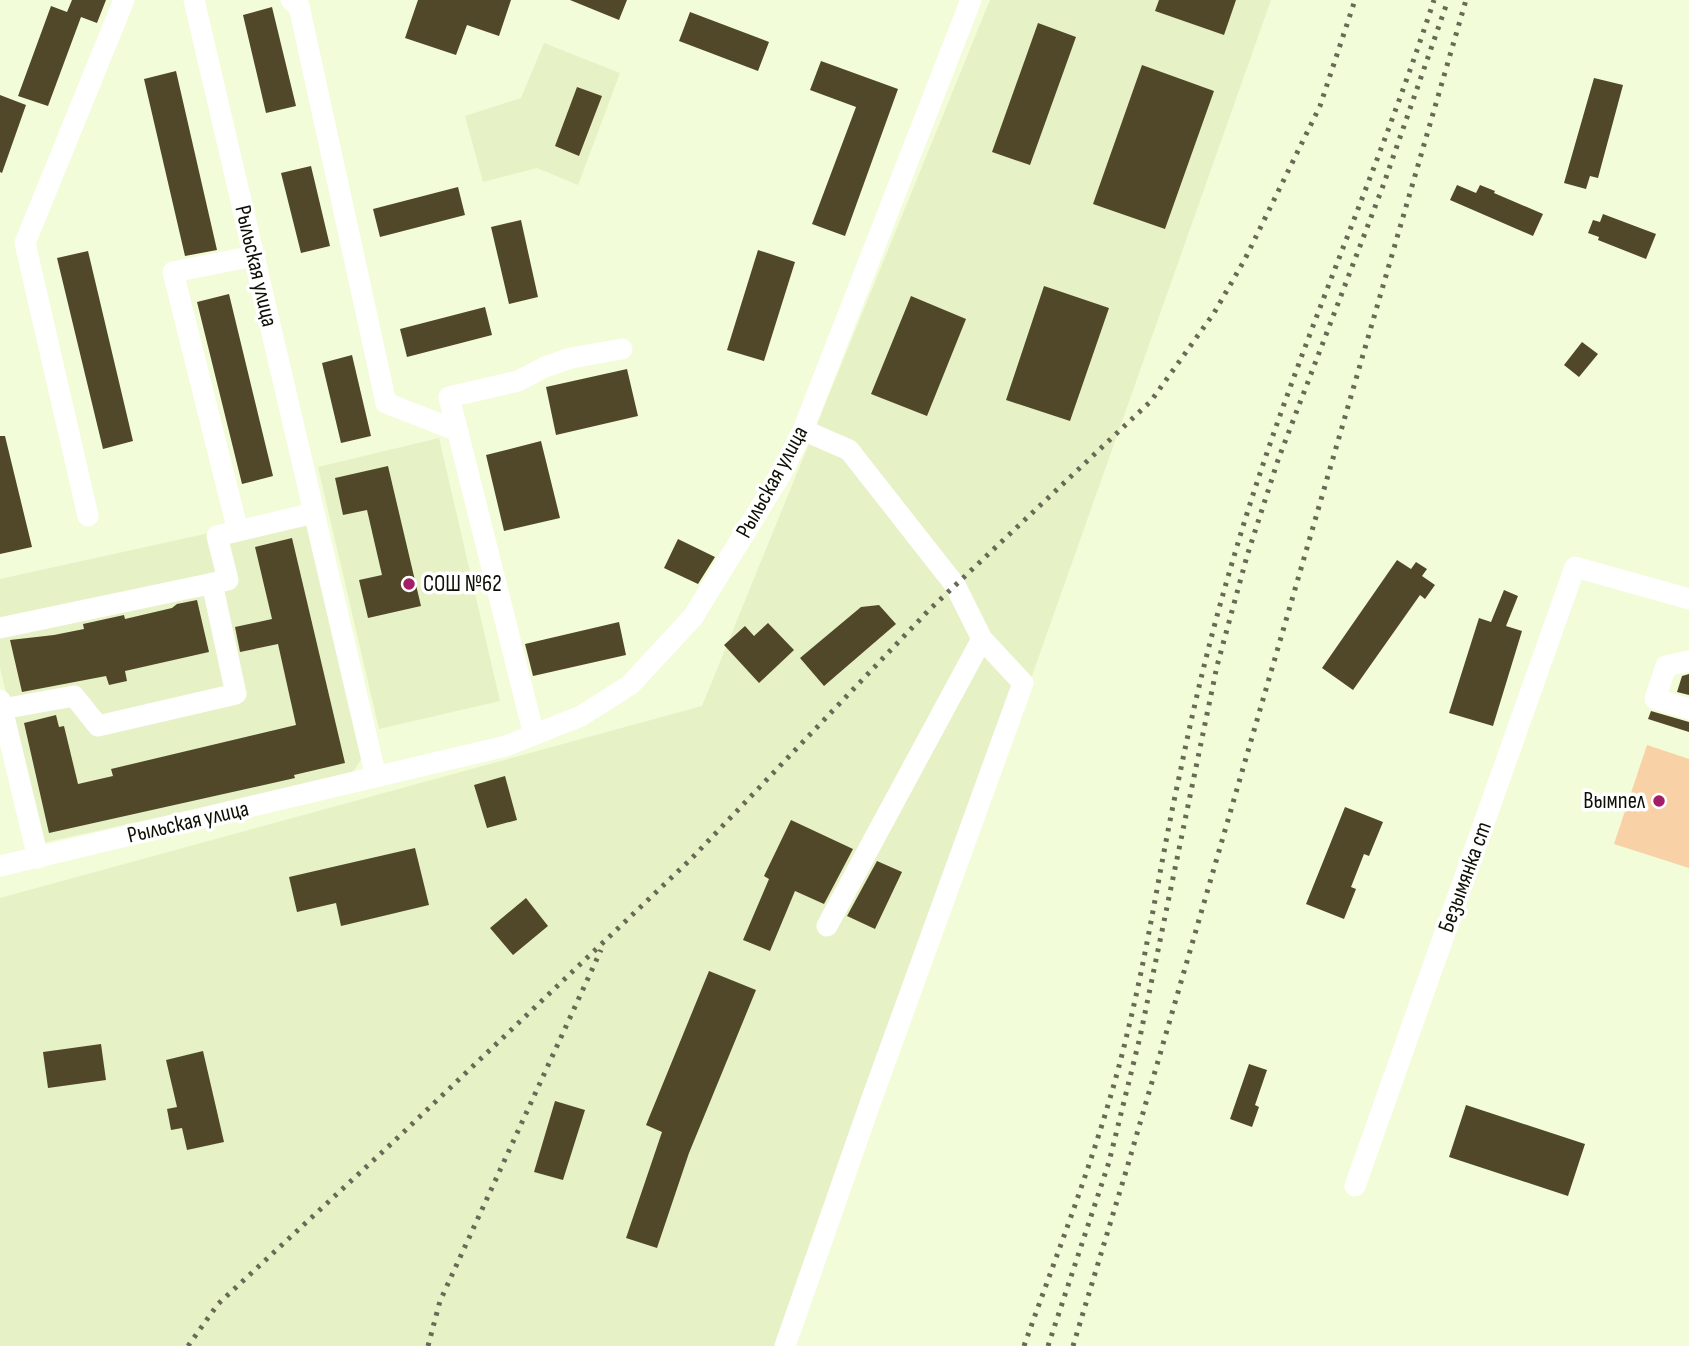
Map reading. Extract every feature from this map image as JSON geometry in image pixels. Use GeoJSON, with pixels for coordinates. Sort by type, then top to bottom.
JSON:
{"type":"FeatureCollection","features":[{"type":"Feature","properties":{"kind":"street"},"geometry":{"type":"LineString","coordinates":[[88,516],[25,243],[124,0]]}},
{"type":"Feature","properties":{"kind":"street","name":"Рыльская улица"},"geometry":{"type":"LineString","coordinates":[[194,0],[376,777]]}},
{"type":"Feature","properties":{"kind":"street"},"geometry":{"type":"LineString","coordinates":[[291,0],[299,6],[386,402],[458,431]]}},
{"type":"Feature","properties":{"kind":"street","name":"Рыльская улица"},"geometry":{"type":"LineString","coordinates":[[0,866],[506,746],[581,716],[630,685],[693,617],[781,474],[803,430],[971,0]]}},
{"type":"Feature","properties":{"kind":"street"},"geometry":{"type":"LineString","coordinates":[[238,531],[173,272],[254,256]]}},
{"type":"Feature","properties":{"kind":"street"},"geometry":{"type":"LineString","coordinates":[[534,735],[449,397],[518,381],[571,358],[622,349]]}},
{"type":"Feature","properties":{"kind":"street"},"geometry":{"type":"LineString","coordinates":[[785,1346],[1023,683],[982,639],[955,585],[849,450],[803,430]]}},
{"type":"Feature","properties":{"kind":"street"},"geometry":{"type":"LineString","coordinates":[[0,628],[228,580],[217,536],[314,513]]}},
{"type":"Feature","properties":{"kind":"street","name":"Безымянка ст"},"geometry":{"type":"LineString","coordinates":[[1355,1186],[1575,567],[1689,599]]}},
{"type":"Feature","properties":{"kind":"street"},"geometry":{"type":"LineString","coordinates":[[38,858],[1,705],[74,696],[98,726],[236,694],[212,583]]}},
{"type":"Feature","properties":{"kind":"street"},"geometry":{"type":"LineString","coordinates":[[827,926],[982,639]]}},
{"type":"Feature","properties":{"kind":"street"},"geometry":{"type":"LineString","coordinates":[[1689,661],[1666,666],[1655,699],[1689,709]]}},
{"type":"Feature","properties":{"kind":"shaded area"},"geometry":{"type":"Polygon","coordinates":[[[990,0],[1271,0],[795,1346],[0,1346],[0,898],[702,706],[990,0]]]}},
{"type":"Feature","properties":{"kind":"shaded area"},"geometry":{"type":"Polygon","coordinates":[[[544,43],[620,73],[578,185],[537,168],[483,182],[465,116],[521,98],[544,43]]]}},
{"type":"Feature","properties":{"kind":"shaded area","name":"СОШ №62"},"geometry":{"type":"Polygon","coordinates":[[[439,438],[500,701],[379,729],[318,467],[439,438]]]}},
{"type":"Feature","properties":{"kind":"shaded area"},"geometry":{"type":"Polygon","coordinates":[[[305,512],[365,753],[351,775],[42,843],[0,668],[0,579],[305,512]]]}},
{"type":"Feature","properties":{"kind":"shaded area","name":"Вымпел"},"geometry":{"type":"Polygon","coordinates":[[[1647,745],[1689,759],[1689,868],[1614,844],[1647,745]]]}},
{"type":"Feature","properties":{"kind":"building"},"geometry":{"type":"Polygon","coordinates":[[[72,0],[106,0],[97,23],[81,17],[48,106],[18,96],[51,6],[67,12],[72,0]]]}},
{"type":"Feature","properties":{"kind":"building"},"geometry":{"type":"Polygon","coordinates":[[[418,0],[511,0],[499,36],[467,25],[456,55],[405,38],[418,0]]]}},
{"type":"Feature","properties":{"kind":"building"},"geometry":{"type":"Polygon","coordinates":[[[570,0],[627,0],[619,20],[570,0]]]}},
{"type":"Feature","properties":{"kind":"building"},"geometry":{"type":"Polygon","coordinates":[[[1159,0],[1236,0],[1224,35],[1155,11],[1159,0]]]}},
{"type":"Feature","properties":{"kind":"building"},"geometry":{"type":"Polygon","coordinates":[[[272,7],[296,106],[266,113],[243,15],[272,7]]]}},
{"type":"Feature","properties":{"kind":"building"},"geometry":{"type":"Polygon","coordinates":[[[690,12],[769,42],[758,71],[679,41],[690,12]]]}},
{"type":"Feature","properties":{"kind":"building"},"geometry":{"type":"Polygon","coordinates":[[[1038,23],[1076,37],[1030,165],[992,152],[1038,23]]]}},
{"type":"Feature","properties":{"kind":"building"},"geometry":{"type":"Polygon","coordinates":[[[821,61],[898,89],[845,236],[812,224],[856,107],[810,90],[821,61]]]}},
{"type":"Feature","properties":{"kind":"building"},"geometry":{"type":"Polygon","coordinates":[[[1142,65],[1214,91],[1165,229],[1093,204],[1142,65]]]}},
{"type":"Feature","properties":{"kind":"building"},"geometry":{"type":"Polygon","coordinates":[[[176,71],[217,250],[185,256],[144,79],[176,71]]]}},
{"type":"Feature","properties":{"kind":"building"},"geometry":{"type":"Polygon","coordinates":[[[1594,78],[1623,85],[1598,178],[1590,176],[1586,189],[1564,183],[1594,78]]]}},
{"type":"Feature","properties":{"kind":"building"},"geometry":{"type":"Polygon","coordinates":[[[577,87],[602,96],[579,156],[555,146],[577,87]]]}},
{"type":"Feature","properties":{"kind":"building"},"geometry":{"type":"Polygon","coordinates":[[[0,95],[26,105],[2,173],[0,172],[0,95]]]}},
{"type":"Feature","properties":{"kind":"building"},"geometry":{"type":"Polygon","coordinates":[[[311,166],[330,246],[301,253],[281,173],[311,166]]]}},
{"type":"Feature","properties":{"kind":"building"},"geometry":{"type":"Polygon","coordinates":[[[1457,185],[1476,193],[1480,185],[1543,214],[1533,236],[1450,200],[1457,185]]]}},
{"type":"Feature","properties":{"kind":"building"},"geometry":{"type":"Polygon","coordinates":[[[458,187],[465,215],[380,237],[373,209],[458,187]]]}},
{"type":"Feature","properties":{"kind":"building"},"geometry":{"type":"Polygon","coordinates":[[[1603,214],[1656,234],[1646,259],[1598,240],[1599,237],[1588,233],[1593,220],[1600,222],[1603,214]]]}},
{"type":"Feature","properties":{"kind":"building"},"geometry":{"type":"Polygon","coordinates":[[[521,220],[538,297],[509,304],[491,227],[521,220]]]}},
{"type":"Feature","properties":{"kind":"building"},"geometry":{"type":"Polygon","coordinates":[[[758,250],[795,262],[764,361],[727,350],[758,250]]]}},
{"type":"Feature","properties":{"kind":"building"},"geometry":{"type":"Polygon","coordinates":[[[88,251],[133,441],[103,449],[57,258],[88,251]]]}},
{"type":"Feature","properties":{"kind":"building"},"geometry":{"type":"Polygon","coordinates":[[[1044,286],[1109,308],[1070,421],[1006,400],[1044,286]]]}},
{"type":"Feature","properties":{"kind":"building"},"geometry":{"type":"Polygon","coordinates":[[[229,294],[273,476],[242,484],[197,302],[229,294]]]}},
{"type":"Feature","properties":{"kind":"building"},"geometry":{"type":"Polygon","coordinates":[[[911,296],[966,319],[927,416],[871,394],[911,296]]]}},
{"type":"Feature","properties":{"kind":"building"},"geometry":{"type":"Polygon","coordinates":[[[485,307],[492,335],[407,357],[400,329],[485,307]]]}},
{"type":"Feature","properties":{"kind":"building"},"geometry":{"type":"Polygon","coordinates":[[[1582,342],[1598,354],[1579,377],[1564,365],[1582,342]]]}},
{"type":"Feature","properties":{"kind":"building"},"geometry":{"type":"Polygon","coordinates":[[[352,355],[371,436],[341,443],[322,363],[352,355]]]}},
{"type":"Feature","properties":{"kind":"building"},"geometry":{"type":"Polygon","coordinates":[[[627,369],[638,416],[556,435],[546,387],[627,369]]]}},
{"type":"Feature","properties":{"kind":"building"},"geometry":{"type":"Polygon","coordinates":[[[0,436],[5,436],[32,547],[0,554],[0,436]]]}},
{"type":"Feature","properties":{"kind":"building"},"geometry":{"type":"Polygon","coordinates":[[[541,441],[560,518],[504,531],[486,455],[541,441]]]}},
{"type":"Feature","properties":{"kind":"building"},"geometry":{"type":"Polygon","coordinates":[[[388,466],[421,606],[368,618],[359,580],[382,575],[367,510],[343,515],[335,478],[388,466]]]}},
{"type":"Feature","properties":{"kind":"building"},"geometry":{"type":"Polygon","coordinates":[[[292,538],[345,763],[294,775],[295,778],[49,833],[24,723],[56,715],[59,727],[64,726],[78,784],[113,776],[111,769],[296,725],[278,644],[240,652],[235,627],[272,619],[255,547],[292,538]]]}},
{"type":"Feature","properties":{"kind":"building"},"geometry":{"type":"Polygon","coordinates":[[[678,539],[715,557],[698,584],[664,568],[678,539]]]}},
{"type":"Feature","properties":{"kind":"building"},"geometry":{"type":"Polygon","coordinates":[[[1397,560],[1411,569],[1416,562],[1427,569],[1422,576],[1435,585],[1425,599],[1420,595],[1353,690],[1322,668],[1397,560]]]}},
{"type":"Feature","properties":{"kind":"building"},"geometry":{"type":"Polygon","coordinates":[[[1504,590],[1518,596],[1506,626],[1522,631],[1493,726],[1449,713],[1479,618],[1491,622],[1504,590]]]}},
{"type":"Feature","properties":{"kind":"building"},"geometry":{"type":"Polygon","coordinates":[[[197,600],[209,652],[125,671],[127,681],[109,685],[106,676],[22,692],[10,640],[84,629],[83,624],[124,615],[125,619],[197,600]]]}},
{"type":"Feature","properties":{"kind":"building"},"geometry":{"type":"Polygon","coordinates":[[[879,605],[896,624],[824,686],[800,658],[861,607],[879,605]]]}},
{"type":"Feature","properties":{"kind":"building"},"geometry":{"type":"Polygon","coordinates":[[[619,622],[626,655],[533,676],[525,644],[619,622]]]}},
{"type":"Feature","properties":{"kind":"building"},"geometry":{"type":"Polygon","coordinates":[[[768,623],[794,650],[759,683],[724,645],[745,626],[754,636],[768,623]]]}},
{"type":"Feature","properties":{"kind":"building"},"geometry":{"type":"Polygon","coordinates":[[[1689,674],[1689,695],[1677,692],[1682,676],[1689,674]]]}},
{"type":"Feature","properties":{"kind":"building"},"geometry":{"type":"Polygon","coordinates":[[[1651,711],[1689,722],[1689,732],[1648,719],[1651,711]]]}},
{"type":"Feature","properties":{"kind":"building"},"geometry":{"type":"Polygon","coordinates":[[[505,776],[517,820],[487,828],[474,785],[505,776]]]}},
{"type":"Feature","properties":{"kind":"building"},"geometry":{"type":"Polygon","coordinates":[[[1345,807],[1383,822],[1369,856],[1364,854],[1351,887],[1356,889],[1344,919],[1306,904],[1345,807]]]}},
{"type":"Feature","properties":{"kind":"building"},"geometry":{"type":"Polygon","coordinates":[[[791,820],[853,849],[824,904],[795,891],[770,951],[743,940],[769,879],[764,876],[791,820]]]}},
{"type":"Feature","properties":{"kind":"building"},"geometry":{"type":"Polygon","coordinates":[[[415,848],[429,905],[341,926],[336,903],[297,912],[289,877],[415,848]]]}},
{"type":"Feature","properties":{"kind":"building"},"geometry":{"type":"Polygon","coordinates":[[[877,861],[902,872],[875,929],[847,916],[877,861]]]}},
{"type":"Feature","properties":{"kind":"building"},"geometry":{"type":"Polygon","coordinates":[[[526,898],[548,926],[513,955],[490,928],[526,898]]]}},
{"type":"Feature","properties":{"kind":"building"},"geometry":{"type":"Polygon","coordinates":[[[709,971],[756,990],[689,1153],[657,1248],[626,1238],[662,1132],[646,1125],[709,971]]]}},
{"type":"Feature","properties":{"kind":"building"},"geometry":{"type":"Polygon","coordinates":[[[101,1044],[106,1080],[48,1088],[43,1052],[101,1044]]]}},
{"type":"Feature","properties":{"kind":"building"},"geometry":{"type":"Polygon","coordinates":[[[203,1051],[224,1142],[187,1150],[182,1128],[171,1130],[167,1109],[177,1107],[166,1060],[203,1051]]]}},
{"type":"Feature","properties":{"kind":"building"},"geometry":{"type":"Polygon","coordinates":[[[1249,1064],[1267,1070],[1255,1105],[1259,1107],[1252,1127],[1230,1119],[1249,1064]]]}},
{"type":"Feature","properties":{"kind":"building"},"geometry":{"type":"Polygon","coordinates":[[[555,1101],[585,1110],[563,1180],[534,1172],[555,1101]]]}},
{"type":"Feature","properties":{"kind":"building"},"geometry":{"type":"Polygon","coordinates":[[[1466,1105],[1585,1144],[1568,1196],[1449,1157],[1466,1105]]]}},
{"type":"Feature","properties":{"kind":"railway"},"geometry":{"type":"LineString","coordinates":[[188,1346],[218,1304],[691,859],[929,610],[1151,401],[1214,313],[1245,259],[1320,106],[1355,0]]}},
{"type":"Feature","properties":{"kind":"railway"},"geometry":{"type":"LineString","coordinates":[[1024,1346],[1080,1190],[1118,1070],[1192,718],[1235,553],[1281,413],[1434,0]]}},
{"type":"Feature","properties":{"kind":"railway"},"geometry":{"type":"LineString","coordinates":[[1048,1346],[1109,1162],[1140,1037],[1217,666],[1247,556],[1278,460],[1383,186],[1448,0]]}},
{"type":"Feature","properties":{"kind":"railway"},"geometry":{"type":"LineString","coordinates":[[1073,1346],[1466,0]]}},
{"type":"Feature","properties":{"kind":"railway"},"geometry":{"type":"LineString","coordinates":[[428,1346],[440,1301],[601,950]]}},
{"type":"Feature","properties":{"kind":"place","name":"СОШ №62"},"geometry":{"type":"Point","coordinates":[409,584]}},
{"type":"Feature","properties":{"kind":"place","name":"Вымпел"},"geometry":{"type":"Point","coordinates":[1659,801]}}]}
